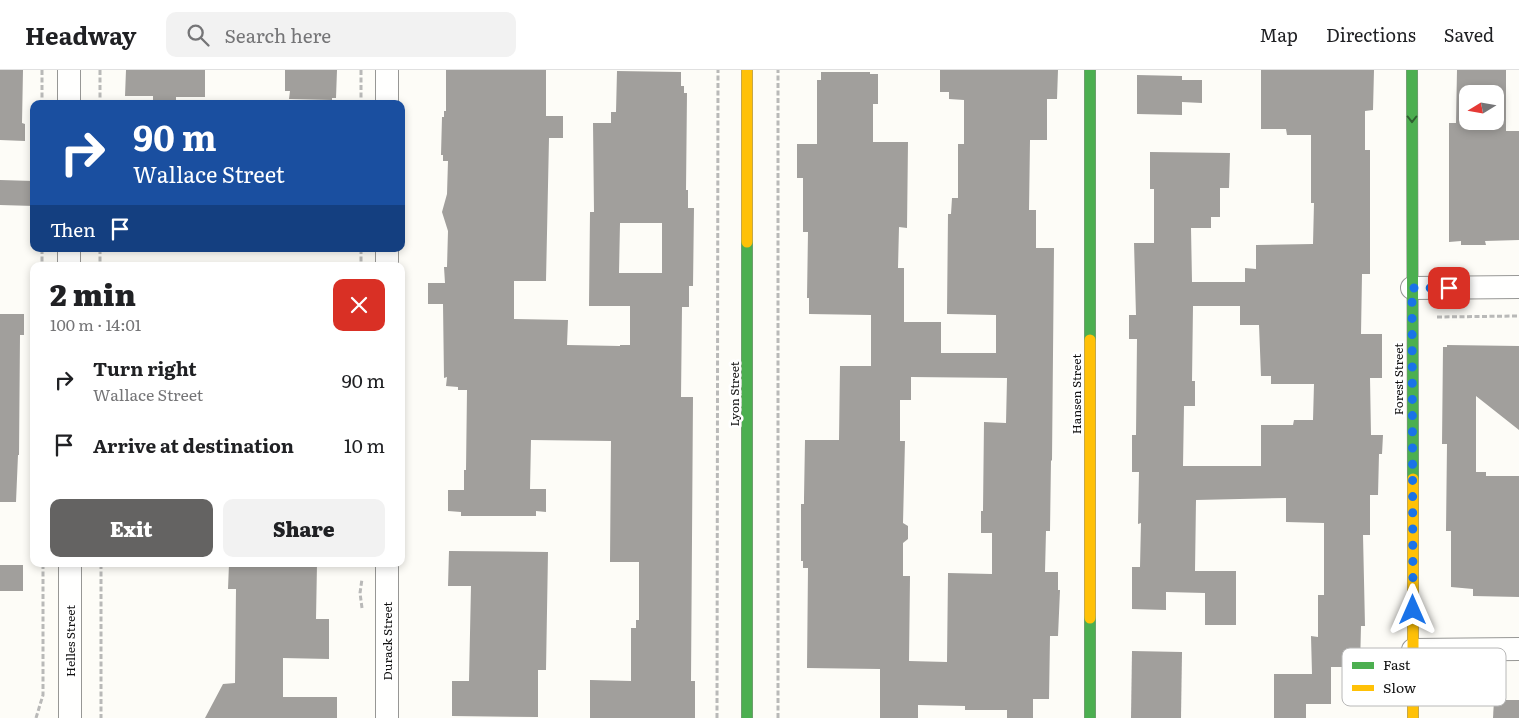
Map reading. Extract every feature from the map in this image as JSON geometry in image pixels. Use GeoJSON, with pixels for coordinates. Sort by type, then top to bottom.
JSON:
{"type":"FeatureCollection","features":[{"type":"Feature","properties":{"kind":"street"},"geometry":{"type":"LineString","coordinates":[[69,70],[69,100]]}},
{"type":"Feature","properties":{"kind":"street"},"geometry":{"type":"LineString","coordinates":[[387,70],[387,100]]}},
{"type":"Feature","properties":{"kind":"street","name":"Lyon Street"},"geometry":{"type":"LineString","coordinates":[[747,70],[747,718]]}},
{"type":"Feature","properties":{"kind":"street","name":"Hansen Street"},"geometry":{"type":"LineString","coordinates":[[1090,70],[1090,718]]}},
{"type":"Feature","properties":{"kind":"street","name":"Forest Street"},"geometry":{"type":"LineString","coordinates":[[1412,70],[1413,648]]}},
{"type":"Feature","properties":{"kind":"street"},"geometry":{"type":"LineString","coordinates":[[1412,288],[1519,287]]}},
{"type":"Feature","properties":{"kind":"street","name":"Helles Street"},"geometry":{"type":"LineString","coordinates":[[70,567],[70,718]]}},
{"type":"Feature","properties":{"kind":"street","name":"Durack Street"},"geometry":{"type":"LineString","coordinates":[[387,567],[387,718]]}},
{"type":"Feature","properties":{"kind":"street"},"geometry":{"type":"LineString","coordinates":[[1506,649],[1519,649]]}},
{"type":"Feature","properties":{"kind":"path"},"geometry":{"type":"LineString","coordinates":[[42,70],[42,100]]}},
{"type":"Feature","properties":{"kind":"path"},"geometry":{"type":"LineString","coordinates":[[100,70],[100,100]]}},
{"type":"Feature","properties":{"kind":"path"},"geometry":{"type":"LineString","coordinates":[[361,70],[361,100]]}},
{"type":"Feature","properties":{"kind":"path"},"geometry":{"type":"LineString","coordinates":[[717,718],[718,70]]}},
{"type":"Feature","properties":{"kind":"path"},"geometry":{"type":"LineString","coordinates":[[778,70],[778,718]]}},
{"type":"Feature","properties":{"kind":"path"},"geometry":{"type":"LineString","coordinates":[[1432,317],[1519,316]]}},
{"type":"Feature","properties":{"kind":"path"},"geometry":{"type":"LineString","coordinates":[[36,718],[43,695],[43,567]]}},
{"type":"Feature","properties":{"kind":"path"},"geometry":{"type":"LineString","coordinates":[[100,567],[100,718]]}},
{"type":"Feature","properties":{"kind":"building"},"geometry":{"type":"Polygon","coordinates":[[[0,70],[23,70],[22,123],[25,124],[25,141],[0,140],[0,70]]]}},
{"type":"Feature","properties":{"kind":"building"},"geometry":{"type":"Polygon","coordinates":[[[126,70],[205,70],[205,97],[176,97],[176,100],[153,100],[153,96],[125,96],[126,70]]]}},
{"type":"Feature","properties":{"kind":"building"},"geometry":{"type":"Polygon","coordinates":[[[285,70],[337,70],[336,98],[332,98],[332,100],[289,99],[290,91],[285,91],[285,70]]]}},
{"type":"Feature","properties":{"kind":"building"},"geometry":{"type":"Polygon","coordinates":[[[446,70],[546,70],[546,116],[563,116],[563,138],[549,138],[546,281],[514,281],[514,319],[568,320],[567,345],[630,345],[630,306],[589,306],[590,212],[594,212],[593,123],[611,123],[611,112],[616,112],[617,71],[681,72],[681,86],[684,86],[684,93],[687,93],[686,190],[688,190],[688,208],[694,208],[693,286],[689,286],[689,307],[682,307],[681,397],[693,397],[691,681],[695,681],[695,718],[590,718],[590,680],[631,681],[631,628],[636,628],[636,620],[639,620],[639,562],[610,562],[611,441],[531,440],[530,489],[546,489],[546,512],[536,511],[536,516],[461,516],[461,512],[448,511],[448,490],[464,490],[467,390],[458,390],[458,387],[446,386],[447,377],[444,378],[443,304],[428,304],[428,283],[445,283],[444,267],[447,267],[448,231],[442,212],[447,194],[448,161],[443,161],[443,155],[441,155],[442,117],[444,117],[444,111],[446,111],[446,70]],[[620,223],[619,273],[662,273],[662,223],[620,223]]]}},
{"type":"Feature","properties":{"kind":"building"},"geometry":{"type":"Polygon","coordinates":[[[940,70],[1058,70],[1057,99],[1047,99],[1047,140],[1030,140],[1029,210],[1036,210],[1036,248],[1054,248],[1052,461],[1050,531],[1046,531],[1045,572],[1058,572],[1058,590],[1060,590],[1058,636],[1050,636],[1049,699],[1033,699],[1033,718],[1007,718],[1007,710],[965,710],[965,706],[918,705],[918,718],[880,718],[880,669],[807,668],[808,568],[803,568],[803,561],[801,561],[801,504],[804,504],[805,440],[839,440],[840,366],[871,366],[871,315],[809,314],[809,298],[807,298],[808,232],[803,232],[803,178],[797,178],[797,144],[817,144],[817,80],[821,80],[821,72],[870,72],[870,74],[878,74],[878,104],[873,104],[873,142],[908,142],[907,228],[899,227],[898,268],[904,268],[904,322],[941,322],[941,353],[996,353],[996,315],[947,314],[948,214],[951,214],[952,198],[958,198],[958,144],[964,144],[964,100],[949,99],[949,92],[940,92],[940,70]],[[911,377],[911,400],[900,400],[900,441],[905,441],[903,523],[908,526],[908,539],[903,543],[903,576],[910,576],[909,661],[947,662],[948,573],[992,574],[992,533],[981,533],[984,422],[1006,423],[1007,378],[911,377]]]}},
{"type":"Feature","properties":{"kind":"building"},"geometry":{"type":"Polygon","coordinates":[[[1261,70],[1374,70],[1373,110],[1365,111],[1365,150],[1370,150],[1370,274],[1362,274],[1361,334],[1382,334],[1382,378],[1370,378],[1371,435],[1383,435],[1382,454],[1379,454],[1378,495],[1370,495],[1370,535],[1363,535],[1365,626],[1361,626],[1360,648],[1342,648],[1342,667],[1331,667],[1331,704],[1306,704],[1306,718],[1274,718],[1274,674],[1312,674],[1311,636],[1318,637],[1318,595],[1324,595],[1324,523],[1286,522],[1286,498],[1196,500],[1195,571],[1236,571],[1236,625],[1205,625],[1205,593],[1166,592],[1166,610],[1132,609],[1132,567],[1140,567],[1141,523],[1138,524],[1139,472],[1132,472],[1132,435],[1136,435],[1137,339],[1129,339],[1129,315],[1136,315],[1134,243],[1154,243],[1154,189],[1150,189],[1150,152],[1230,153],[1229,188],[1220,188],[1220,217],[1211,217],[1211,228],[1191,228],[1192,282],[1245,282],[1245,268],[1256,269],[1256,245],[1313,244],[1314,203],[1311,203],[1311,135],[1287,135],[1286,129],[1261,129],[1261,70]],[[1193,306],[1192,381],[1195,381],[1195,406],[1184,406],[1183,466],[1261,466],[1261,425],[1293,425],[1294,420],[1313,420],[1314,384],[1271,384],[1271,376],[1261,376],[1259,325],[1240,325],[1240,306],[1193,306]]]}},
{"type":"Feature","properties":{"kind":"building"},"geometry":{"type":"Polygon","coordinates":[[[1457,70],[1506,70],[1506,131],[1519,131],[1519,240],[1485,241],[1486,245],[1461,245],[1461,241],[1449,242],[1449,123],[1456,123],[1457,70]]]}},
{"type":"Feature","properties":{"kind":"building"},"geometry":{"type":"Polygon","coordinates":[[[1137,75],[1182,76],[1182,80],[1202,80],[1202,103],[1182,102],[1182,115],[1137,114],[1137,75]]]}},
{"type":"Feature","properties":{"kind":"building"},"geometry":{"type":"Polygon","coordinates":[[[0,180],[30,181],[30,206],[0,205],[0,180]]]}},
{"type":"Feature","properties":{"kind":"building"},"geometry":{"type":"Polygon","coordinates":[[[0,314],[24,314],[24,335],[20,335],[19,455],[16,502],[0,502],[0,314]]]}},
{"type":"Feature","properties":{"kind":"building"},"geometry":{"type":"Polygon","coordinates":[[[1447,345],[1519,346],[1519,430],[1476,396],[1476,472],[1486,472],[1486,476],[1519,476],[1519,597],[1473,596],[1473,589],[1451,587],[1451,531],[1446,531],[1447,444],[1442,444],[1443,347],[1447,347],[1447,345]]]}},
{"type":"Feature","properties":{"kind":"building"},"geometry":{"type":"Polygon","coordinates":[[[449,551],[548,552],[546,670],[538,670],[538,717],[452,716],[452,681],[469,681],[471,586],[448,586],[449,551]]]}},
{"type":"Feature","properties":{"kind":"building"},"geometry":{"type":"Polygon","coordinates":[[[0,565],[23,565],[23,591],[0,591],[0,565]]]}},
{"type":"Feature","properties":{"kind":"building"},"geometry":{"type":"Polygon","coordinates":[[[229,567],[317,567],[316,619],[329,619],[329,659],[283,658],[283,697],[337,697],[337,718],[205,718],[223,684],[235,683],[236,589],[228,589],[229,567]]]}},
{"type":"Feature","properties":{"kind":"building"},"geometry":{"type":"Polygon","coordinates":[[[1132,651],[1182,652],[1181,718],[1131,718],[1132,651]]]}},
{"type":"Feature","properties":{"kind":"building"},"geometry":{"type":"Polygon","coordinates":[[[1506,700],[1519,700],[1519,718],[1493,718],[1494,706],[1506,706],[1506,700]]]}},
{"type":"Feature","properties":{"kind":"traffic: fast"},"geometry":{"type":"LineString","coordinates":[[1090,70],[1090,340]]}},
{"type":"Feature","properties":{"kind":"traffic: fast"},"geometry":{"type":"LineString","coordinates":[[1412,70],[1413,479]]}},
{"type":"Feature","properties":{"kind":"traffic: fast"},"geometry":{"type":"LineString","coordinates":[[747,242],[747,718]]}},
{"type":"Feature","properties":{"kind":"traffic: fast"},"geometry":{"type":"LineString","coordinates":[[1090,618],[1090,718]]}},
{"type":"Feature","properties":{"kind":"traffic: slow"},"geometry":{"type":"LineString","coordinates":[[747,70],[747,242]]}},
{"type":"Feature","properties":{"kind":"traffic: slow"},"geometry":{"type":"LineString","coordinates":[[1090,340],[1090,618]]}},
{"type":"Feature","properties":{"kind":"traffic: slow"},"geometry":{"type":"LineString","coordinates":[[1413,479],[1413,648]]}},
{"type":"Feature","properties":{"kind":"traffic: slow"},"geometry":{"type":"LineString","coordinates":[[1413,706],[1413,718]]}},
{"type":"Feature","properties":{"kind":"route"},"geometry":{"type":"LineString","coordinates":[[1413,610],[1412,288],[1449,288]]}}]}
